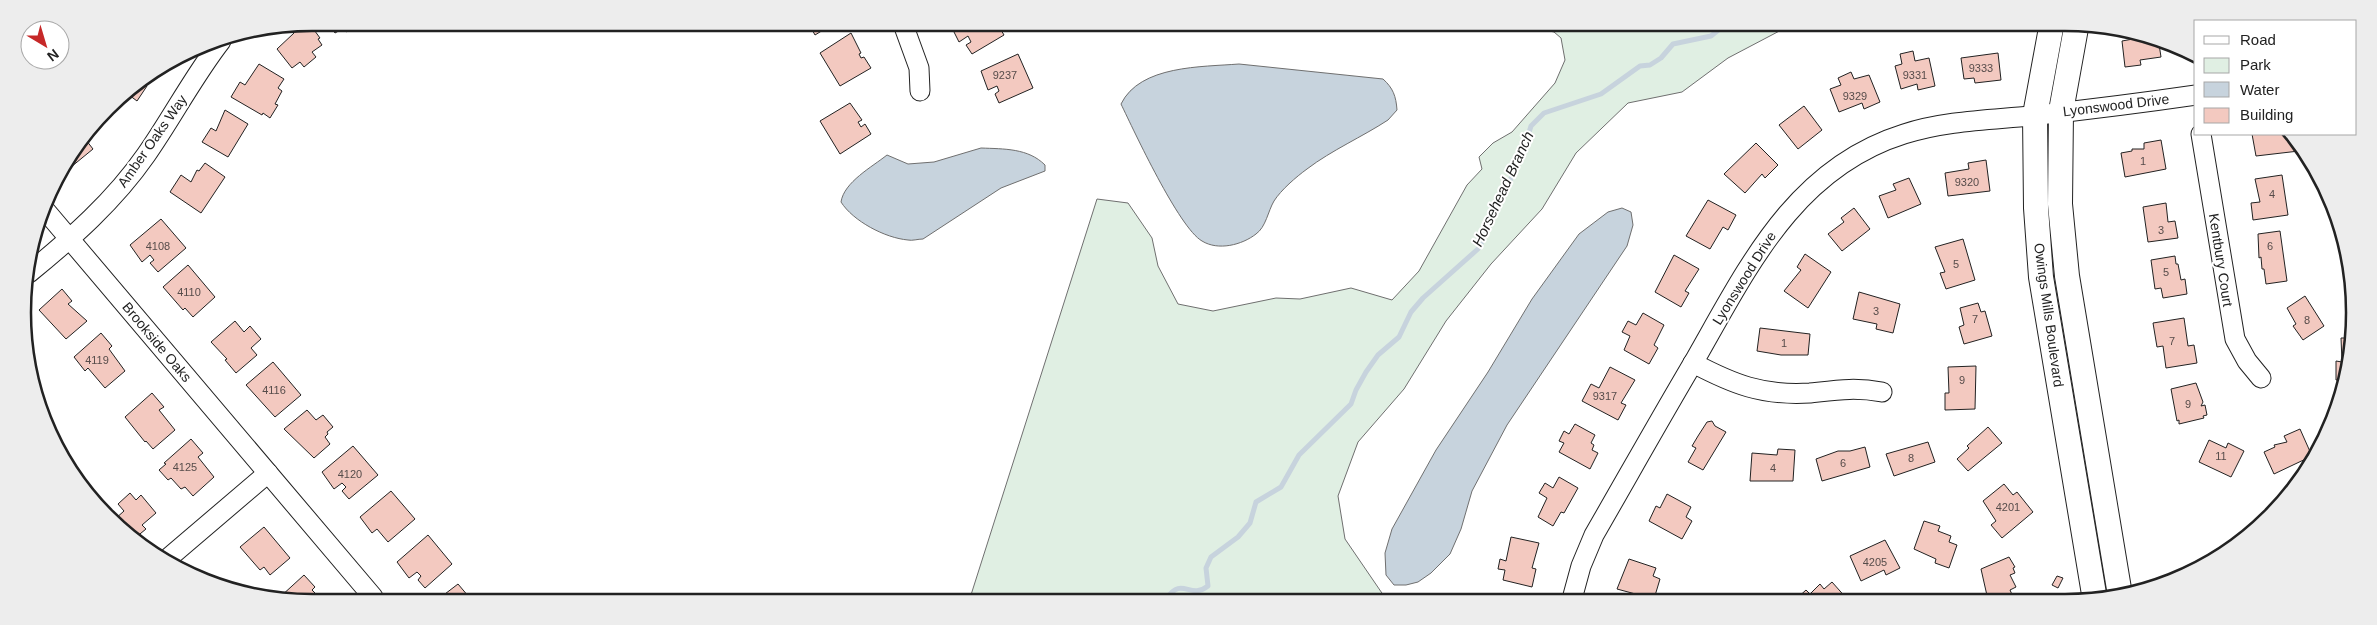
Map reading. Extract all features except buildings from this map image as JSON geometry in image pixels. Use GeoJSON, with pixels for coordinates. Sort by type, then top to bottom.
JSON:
{"type":"FeatureCollection","features":[{"type":"Feature","properties":{"kind":"main road","name":"Owings Mills Boulevard"},"geometry":{"type":"LineString","coordinates":[[2050,31],[2035,115],[2036,208],[2041,277],[2094,592]]}},
{"type":"Feature","properties":{"kind":"main road","name":"Owings Mills Boulevard"},"geometry":{"type":"LineString","coordinates":[[2075,32],[2061,111],[2060,204],[2067,276],[2119,588]]}},
{"type":"Feature","properties":{"kind":"street"},"geometry":{"type":"LineString","coordinates":[[906,31],[919,68],[920,91]]}},
{"type":"Feature","properties":{"kind":"street","name":"Amber Oaks Way"},"geometry":{"type":"LineString","coordinates":[[36,267],[105,206],[124,184],[146,155],[216,48]]}},
{"type":"Feature","properties":{"kind":"street","name":"Lyonswood Drive"},"geometry":{"type":"LineString","coordinates":[[1573,594],[1581,566],[1594,535],[1759,249],[1778,224],[1807,193],[1851,158],[1905,133],[1949,124],[2194,97]]}},
{"type":"Feature","properties":{"kind":"street","name":"Kentbury Court"},"geometry":{"type":"LineString","coordinates":[[2201,135],[2235,339],[2260,378]]}},
{"type":"Feature","properties":{"kind":"street","name":"Brookside Oaks"},"geometry":{"type":"LineString","coordinates":[[49,214],[370,594]]}},
{"type":"Feature","properties":{"kind":"street"},"geometry":{"type":"LineString","coordinates":[[1693,363],[1733,383],[1761,390],[1809,393],[1860,388],[1882,392]]}},
{"type":"Feature","properties":{"kind":"street"},"geometry":{"type":"LineString","coordinates":[[171,556],[268,473]]}},
{"type":"Feature","properties":{"kind":"green space"},"geometry":{"type":"Polygon","coordinates":[[[1550,31],[1779,31],[1728,58],[1682,92],[1628,103],[1576,153],[1542,209],[1491,264],[1446,321],[1404,389],[1358,442],[1338,496],[1345,539],[1383,594],[971,594],[1097,199],[1128,203],[1152,238],[1158,266],[1178,304],[1213,311],[1276,298],[1300,299],[1351,288],[1392,300],[1419,271],[1467,185],[1482,169],[1479,157],[1493,143],[1512,132],[1555,83],[1565,60],[1561,38],[1550,31]]]}},
{"type":"Feature","properties":{"kind":"water"},"geometry":{"type":"Polygon","coordinates":[[[1239,64],[1383,79],[1393,93],[1397,110],[1388,120],[1327,156],[1294,180],[1274,201],[1265,223],[1256,234],[1237,244],[1215,246],[1202,241],[1181,218],[1146,156],[1121,104],[1130,91],[1142,82],[1157,75],[1173,70],[1239,64]]]}},
{"type":"Feature","properties":{"kind":"water"},"geometry":{"type":"Polygon","coordinates":[[[981,148],[1023,152],[1038,159],[1045,165],[1045,171],[1001,188],[923,239],[899,239],[880,232],[853,216],[841,202],[847,188],[887,155],[908,164],[934,162],[981,148]]]}},
{"type":"Feature","properties":{"kind":"water"},"geometry":{"type":"Polygon","coordinates":[[[1622,208],[1631,212],[1633,225],[1627,246],[1507,425],[1472,491],[1461,529],[1450,554],[1431,573],[1418,582],[1394,585],[1386,575],[1385,553],[1392,529],[1436,450],[1488,372],[1532,299],[1579,234],[1608,212],[1622,208]]]}},
{"type":"Feature","properties":{"kind":"waterway","name":"Horsehead Branch"},"geometry":{"type":"LineString","coordinates":[[1170,594],[1177,589],[1182,588],[1196,591],[1208,586],[1206,568],[1211,557],[1238,537],[1250,523],[1256,502],[1281,487],[1299,455],[1351,404],[1366,372],[1378,355],[1399,337],[1411,312],[1423,298],[1479,248],[1523,152],[1531,126],[1544,113],[1601,94],[1640,66],[1650,65],[1661,58],[1673,44],[1711,36],[1717,31]]}}]}
